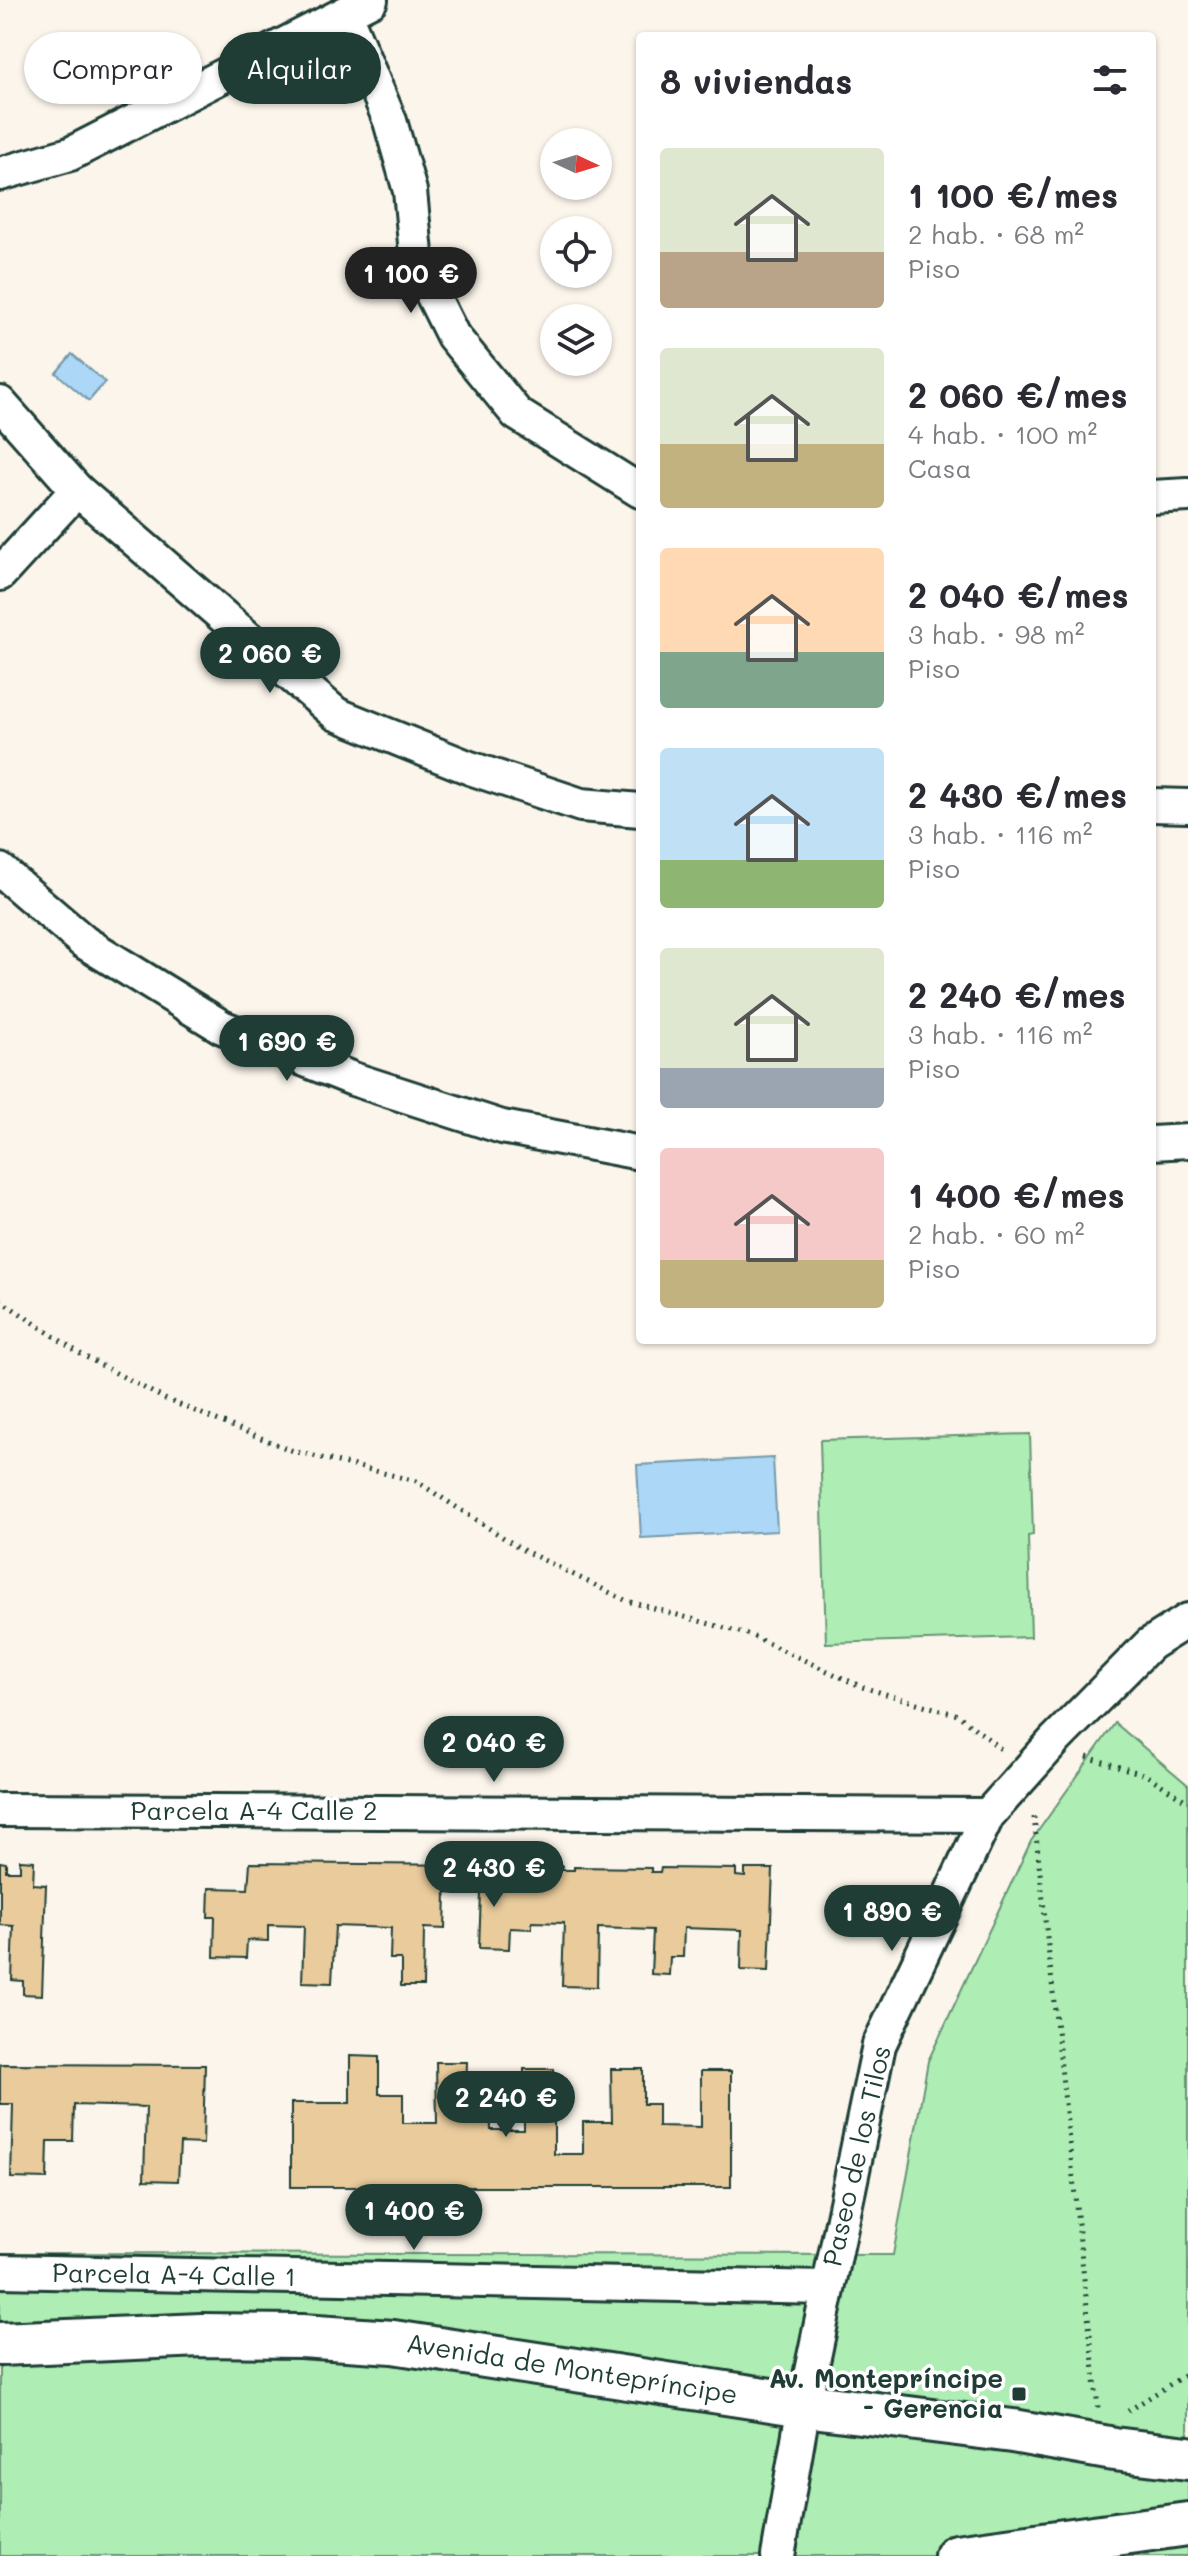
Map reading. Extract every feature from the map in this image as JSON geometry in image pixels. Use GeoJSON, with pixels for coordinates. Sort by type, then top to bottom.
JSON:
{"type":"FeatureCollection","features":[{"type":"Feature","properties":{"kind":"street"},"geometry":{"type":"LineString","coordinates":[[0,174],[70,154],[358,7],[410,191],[417,264],[453,336],[517,414],[636,488]]}},
{"type":"Feature","properties":{"kind":"street"},"geometry":{"type":"LineString","coordinates":[[0,403],[77,490],[336,714],[470,768],[581,805],[636,810]]}},
{"type":"Feature","properties":{"kind":"street"},"geometry":{"type":"LineString","coordinates":[[0,574],[77,490]]}},
{"type":"Feature","properties":{"kind":"street"},"geometry":{"type":"LineString","coordinates":[[1156,497],[1188,495]]}},
{"type":"Feature","properties":{"kind":"street"},"geometry":{"type":"LineString","coordinates":[[1156,805],[1188,806]]}},
{"type":"Feature","properties":{"kind":"street"},"geometry":{"type":"LineString","coordinates":[[0,870],[84,942],[222,1027],[353,1079],[502,1127],[636,1152]]}},
{"type":"Feature","properties":{"kind":"street"},"geometry":{"type":"LineString","coordinates":[[1156,1143],[1188,1141]]}},
{"type":"Feature","properties":{"kind":"street","name":"Paseo de los Tilos"},"geometry":{"type":"LineString","coordinates":[[778,2556],[827,2288],[879,2045],[988,1815],[1056,1739],[1150,1644],[1188,1620]]}},
{"type":"Feature","properties":{"kind":"street","name":"Parcela A-4 Calle 2"},"geometry":{"type":"LineString","coordinates":[[0,1810],[988,1815]]}},
{"type":"Feature","properties":{"kind":"street","name":"Parcela A-4 Calle 1"},"geometry":{"type":"LineString","coordinates":[[0,2271],[827,2288]]}},
{"type":"Feature","properties":{"kind":"street","name":"Avenida de Montepríncipe"},"geometry":{"type":"LineString","coordinates":[[0,2344],[201,2335],[301,2336],[393,2342],[804,2405],[1013,2431],[1102,2437],[1188,2458]]}},
{"type":"Feature","properties":{"kind":"street"},"geometry":{"type":"LineString","coordinates":[[956,2556],[1188,2524]]}},
{"type":"Feature","properties":{"kind":"path"},"geometry":{"type":"LineString","coordinates":[[0,1300],[82,1355],[165,1399],[293,1451],[416,1481],[521,1549],[627,1601],[750,1635],[862,1687],[958,1715],[1029,1771],[1102,2437]]}},
{"type":"Feature","properties":{"kind":"path"},"geometry":{"type":"LineString","coordinates":[[1056,1739],[1091,1760],[1146,1775],[1188,1802]]}},
{"type":"Feature","properties":{"kind":"path"},"geometry":{"type":"LineString","coordinates":[[1102,2437],[1188,2373]]}},
{"type":"Feature","properties":{"kind":"green space"},"geometry":{"type":"Polygon","coordinates":[[[1030,1434],[1033,1535],[1028,1536],[1031,1637],[826,1643],[820,1440],[1030,1434]]]}},
{"type":"Feature","properties":{"kind":"green space"},"geometry":{"type":"Polygon","coordinates":[[[1115,1723],[1188,1785],[1188,2556],[0,2556],[0,2253],[893,2255],[928,2061],[1031,1841],[1115,1723]]]}},
{"type":"Feature","properties":{"kind":"water"},"geometry":{"type":"Polygon","coordinates":[[[72,354],[105,382],[89,401],[56,373],[72,354]]]}},
{"type":"Feature","properties":{"kind":"water"},"geometry":{"type":"Polygon","coordinates":[[[773,1458],[777,1531],[641,1538],[637,1465],[773,1458]]]}},
{"type":"Feature","properties":{"kind":"building"},"geometry":{"type":"Polygon","coordinates":[[[20,1860],[34,1861],[33,1884],[46,1885],[42,1995],[23,1994],[23,1981],[12,1980],[14,1926],[0,1925],[0,1862],[6,1863],[6,1871],[20,1871],[20,1860]]]}},
{"type":"Feature","properties":{"kind":"building"},"geometry":{"type":"Polygon","coordinates":[[[250,1863],[475,1865],[475,1874],[484,1874],[484,1865],[562,1866],[562,1870],[574,1870],[574,1867],[651,1868],[651,1872],[660,1872],[661,1868],[736,1869],[736,1876],[745,1877],[745,1869],[773,1869],[769,1971],[741,1970],[742,1930],[684,1928],[683,1957],[670,1957],[669,1975],[651,1974],[653,1930],[598,1928],[597,1987],[562,1986],[564,1923],[532,1922],[532,1929],[510,1928],[509,1949],[479,1948],[481,1893],[446,1892],[445,1929],[424,1928],[423,1986],[401,1986],[401,1959],[390,1959],[391,1928],[335,1926],[332,1983],[302,1982],[304,1926],[268,1925],[268,1941],[247,1940],[246,1958],[214,1957],[215,1917],[208,1917],[209,1888],[248,1889],[250,1863]]]}},
{"type":"Feature","properties":{"kind":"building"},"geometry":{"type":"Polygon","coordinates":[[[350,2056],[379,2057],[379,2094],[403,2094],[403,2123],[437,2123],[436,2062],[467,2062],[466,2091],[490,2091],[491,2130],[524,2130],[524,2069],[554,2069],[554,2154],[583,2154],[583,2122],[612,2122],[611,2069],[643,2069],[643,2104],[658,2104],[658,2126],[701,2127],[701,2071],[731,2071],[731,2187],[291,2187],[291,2103],[350,2103],[350,2056]]]}},
{"type":"Feature","properties":{"kind":"building"},"geometry":{"type":"Polygon","coordinates":[[[0,2064],[205,2065],[203,2144],[180,2143],[178,2181],[144,2180],[146,2107],[74,2105],[73,2141],[48,2141],[47,2179],[11,2178],[13,2104],[0,2104],[0,2064]]]}},
{"type":"Feature","properties":{"kind":"place","name":"Av. Montepríncipe - Gerencia"},"geometry":{"type":"Point","coordinates":[1019,2394]}}]}
